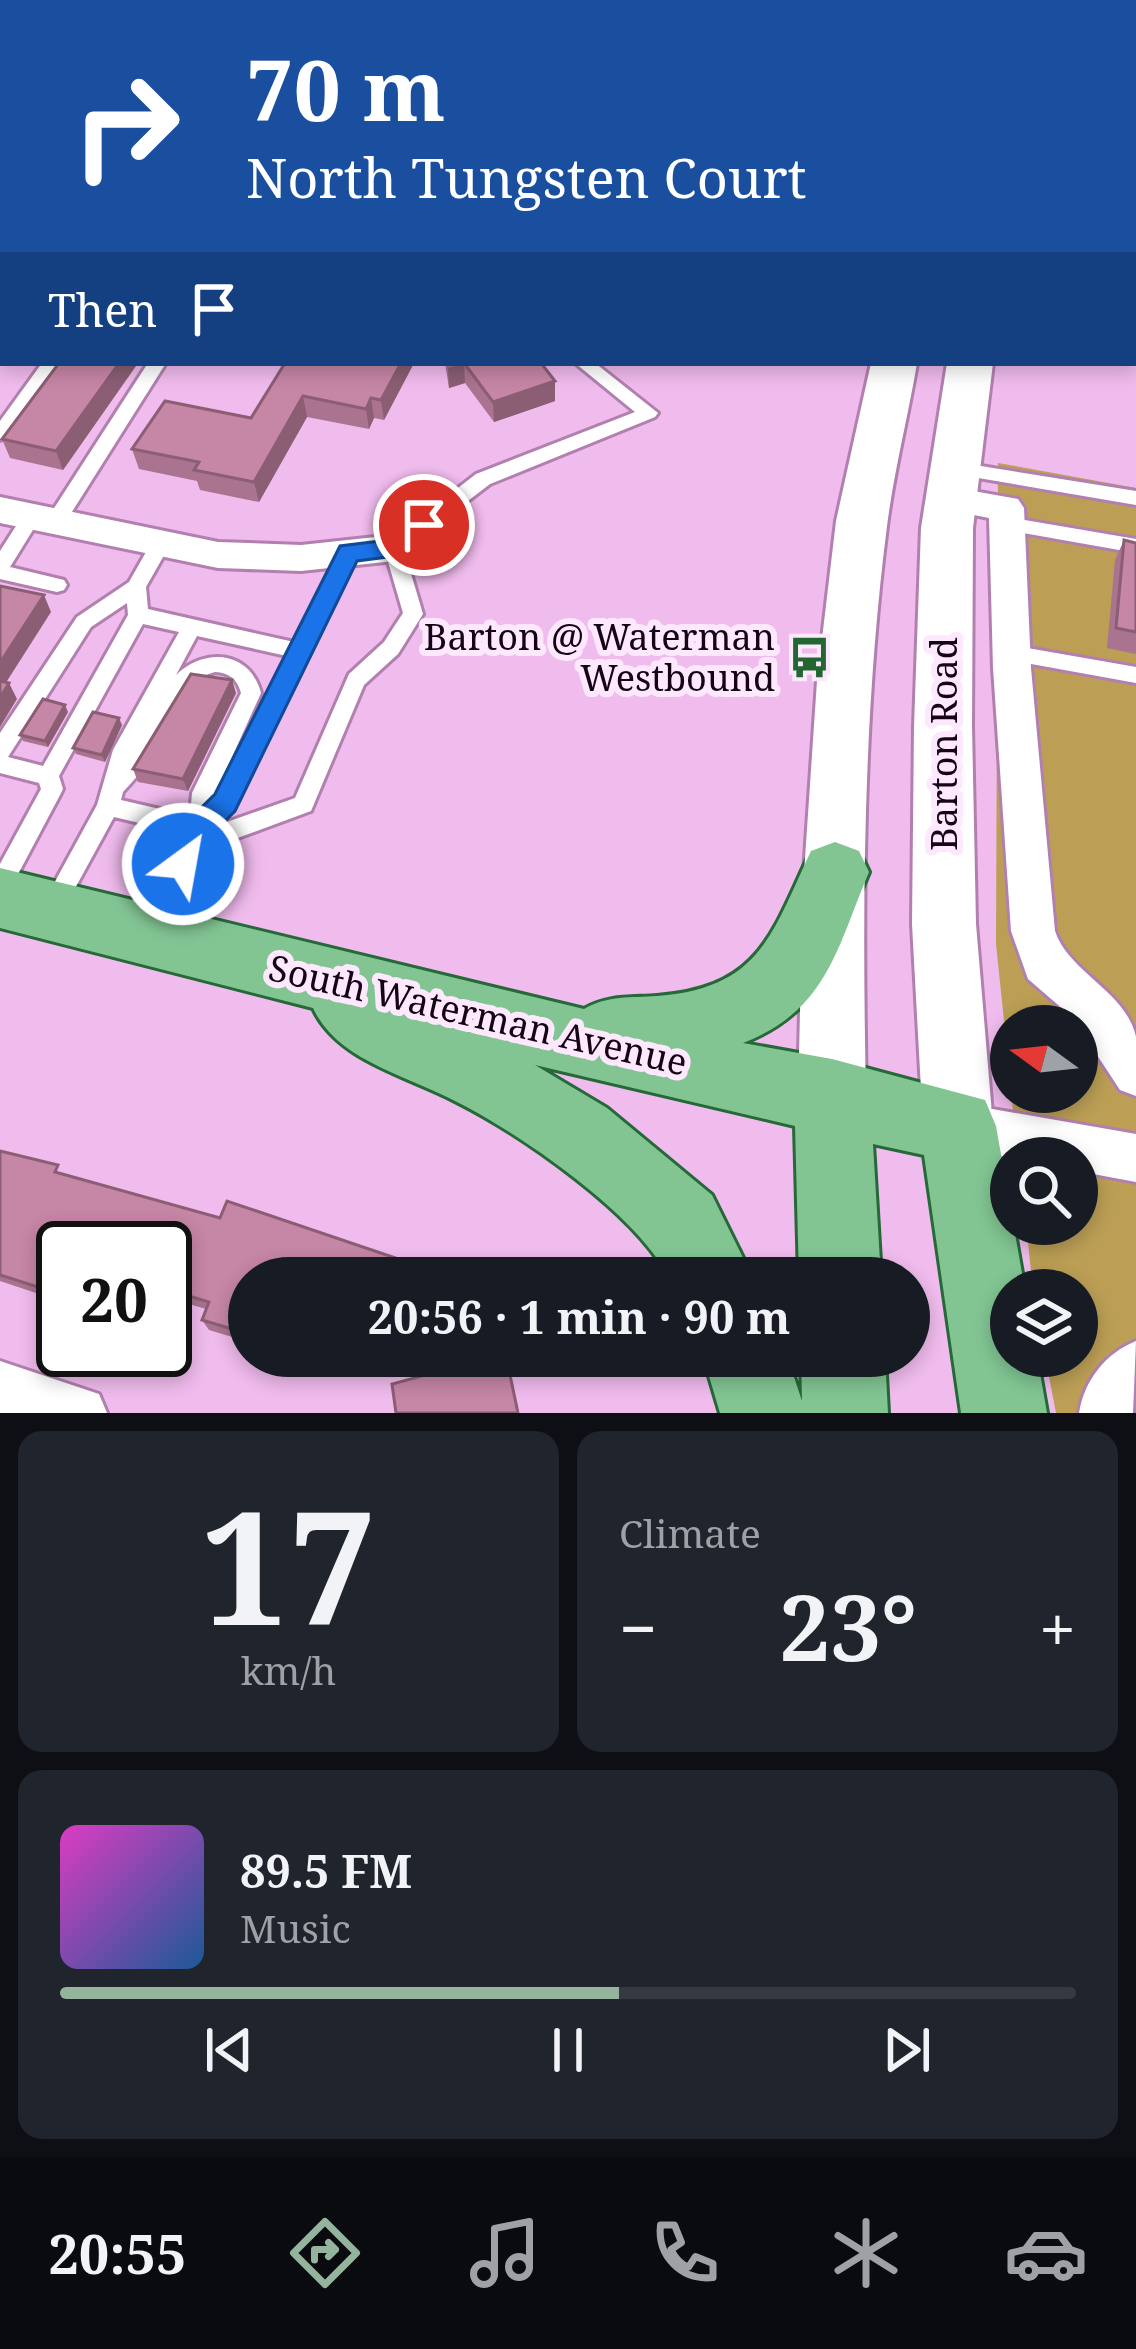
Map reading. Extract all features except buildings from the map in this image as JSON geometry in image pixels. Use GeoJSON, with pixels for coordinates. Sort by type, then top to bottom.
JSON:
{"type":"FeatureCollection","features":[{"type":"Feature","properties":{"kind":"main road"},"geometry":{"type":"LineString","coordinates":[[839,1257],[832,1095],[835,872],[860,540],[893,366]]}},
{"type":"Feature","properties":{"kind":"main road","name":"Barton Road"},"geometry":{"type":"LineString","coordinates":[[958,1126],[944,924],[943,726],[953,484],[970,366]]}},
{"type":"Feature","properties":{"kind":"main road"},"geometry":{"type":"LineString","coordinates":[[507,1025],[625,1031],[680,1027],[739,1014],[791,969],[835,872]]}},
{"type":"Feature","properties":{"kind":"main road","name":"South Waterman Avenue"},"geometry":{"type":"LineString","coordinates":[[17,898],[149,936],[507,1025],[958,1126]]}},
{"type":"Feature","properties":{"kind":"main road"},"geometry":{"type":"LineString","coordinates":[[292,971],[405,1042],[485,1077],[580,1134],[684,1223],[701,1257]]}},
{"type":"Feature","properties":{"kind":"main road"},"geometry":{"type":"LineString","coordinates":[[958,1126],[1004,1413]]}},
{"type":"Feature","properties":{"kind":"main road"},"geometry":{"type":"LineString","coordinates":[[752,1377],[763,1413]]}},
{"type":"Feature","properties":{"kind":"main road"},"geometry":{"type":"LineString","coordinates":[[844,1377],[845,1413]]}},
{"type":"Feature","properties":{"kind":"street"},"geometry":{"type":"LineString","coordinates":[[953,484],[1006,508],[1011,653],[1033,931],[1044,965],[1088,1002],[1136,1074]]}},
{"type":"Feature","properties":{"kind":"street"},"geometry":{"type":"LineString","coordinates":[[29,516],[218,555],[301,558],[394,548]]}},
{"type":"Feature","properties":{"kind":"street"},"geometry":{"type":"LineString","coordinates":[[958,1126],[1136,1158]]}},
{"type":"Feature","properties":{"kind":"street"},"geometry":{"type":"LineString","coordinates":[[1106,1413],[1108,1399],[1136,1367]]}},
{"type":"Feature","properties":{"kind":"street"},"geometry":{"type":"LineString","coordinates":[[0,1387],[80,1413]]}},
{"type":"Feature","properties":{"kind":"lane"},"geometry":{"type":"LineString","coordinates":[[0,434],[49,366]]}},
{"type":"Feature","properties":{"kind":"lane"},"geometry":{"type":"LineString","coordinates":[[57,585],[0,570],[29,516],[154,366]]}},
{"type":"Feature","properties":{"kind":"lane"},"geometry":{"type":"LineString","coordinates":[[111,796],[224,833],[303,805],[356,680],[392,648],[413,614],[394,548],[483,479],[650,413],[588,366]]}},
{"type":"Feature","properties":{"kind":"lane"},"geometry":{"type":"LineString","coordinates":[[953,484],[1136,498]]}},
{"type":"Feature","properties":{"kind":"lane"},"geometry":{"type":"LineString","coordinates":[[1007,524],[1136,546]]}},
{"type":"Feature","properties":{"kind":"lane"},"geometry":{"type":"LineString","coordinates":[[0,751],[84,622],[136,587],[161,543]]}},
{"type":"Feature","properties":{"kind":"lane"},"geometry":{"type":"LineString","coordinates":[[149,936],[200,828],[225,802],[349,553]]}},
{"type":"Feature","properties":{"kind":"lane"},"geometry":{"type":"LineString","coordinates":[[17,898],[52,789],[48,776],[138,615],[136,587]]}},
{"type":"Feature","properties":{"kind":"lane"},"geometry":{"type":"LineString","coordinates":[[138,615],[301,651]]}},
{"type":"Feature","properties":{"kind":"lane"},"geometry":{"type":"LineString","coordinates":[[111,796],[124,750],[191,628]]}},
{"type":"Feature","properties":{"kind":"lane"},"geometry":{"type":"LineString","coordinates":[[1011,653],[1136,676]]}},
{"type":"Feature","properties":{"kind":"lane"},"geometry":{"type":"LineString","coordinates":[[17,898],[111,796],[143,753],[186,677],[206,666],[242,670],[250,679],[251,693],[203,793],[200,828]]}},
{"type":"Feature","properties":{"kind":"lane"},"geometry":{"type":"LineString","coordinates":[[0,764],[48,776]]}},
{"type":"Feature","properties":{"kind":"shaded area"},"geometry":{"type":"Polygon","coordinates":[[[998,463],[1136,488],[1136,1413],[1056,1413],[1049,1377],[1098,1377],[1098,1269],[1031,1269],[1028,1245],[1098,1245],[1098,1137],[1016,1137],[1013,1113],[1098,1113],[1098,1005],[1002,1005],[996,944],[998,463]]]}},
{"type":"Feature","properties":{"kind":"place","name":"Barton @ Waterman Westbound"},"geometry":{"type":"Point","coordinates":[809,658]}},
{"type":"Feature","properties":{"kind":"route"},"geometry":{"type":"LineString","coordinates":[[183,864],[200,828],[225,802],[349,553],[394,548],[424,525]]}}]}
